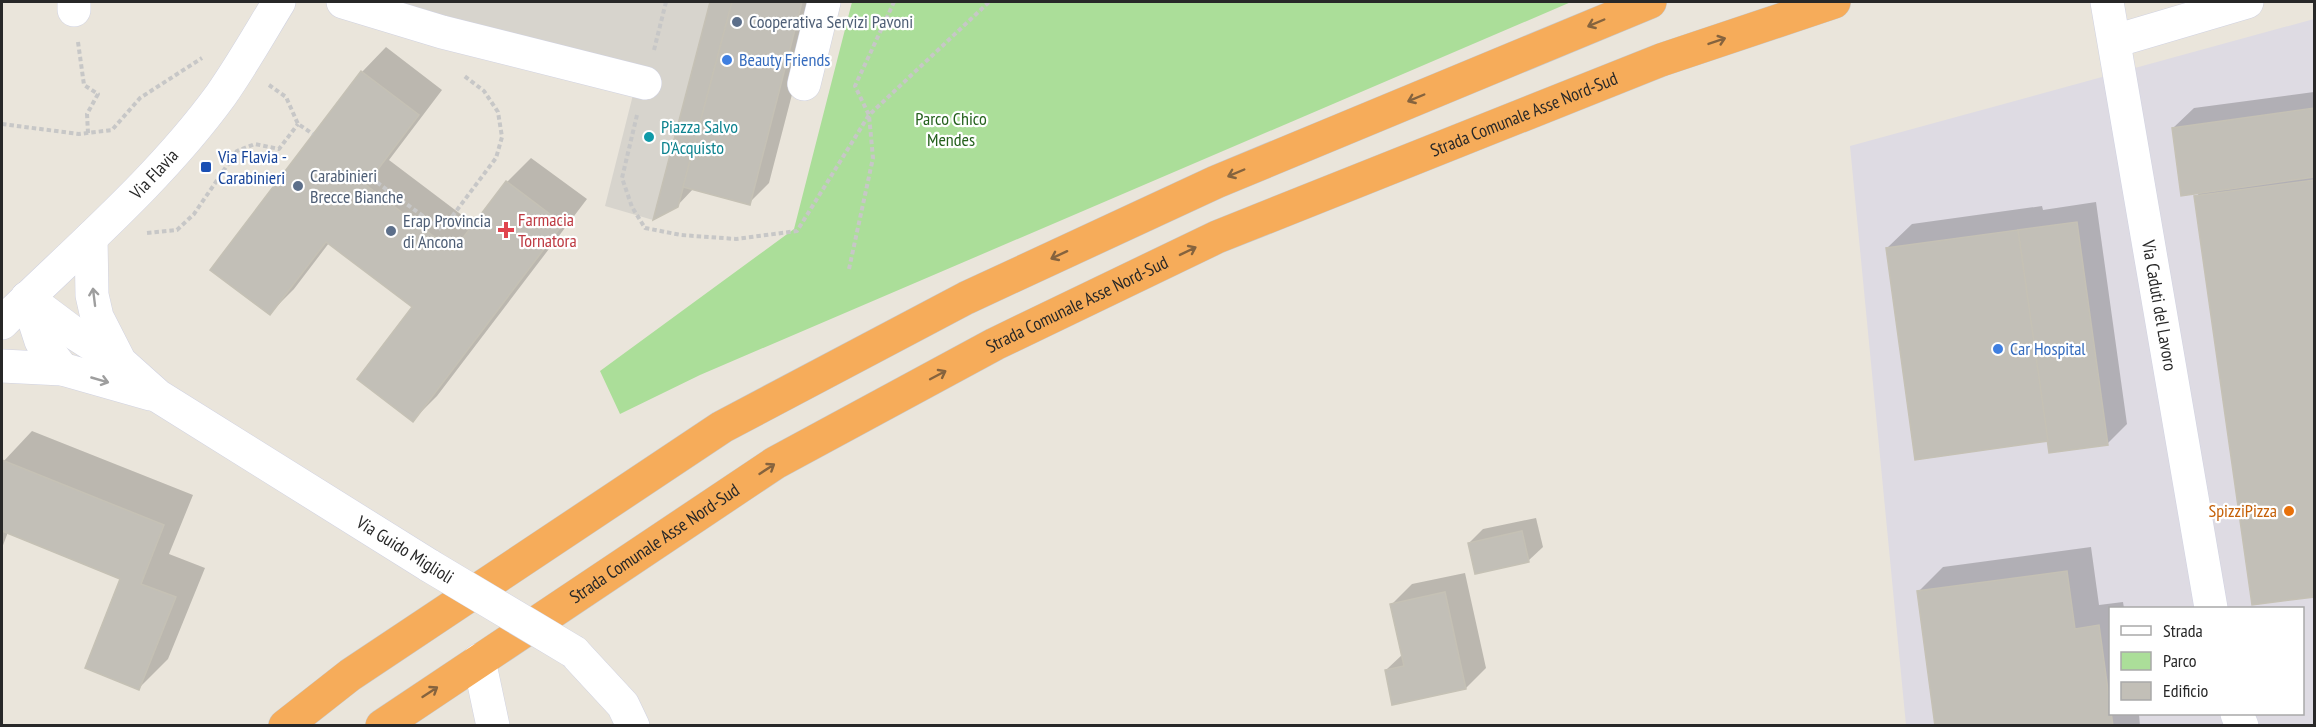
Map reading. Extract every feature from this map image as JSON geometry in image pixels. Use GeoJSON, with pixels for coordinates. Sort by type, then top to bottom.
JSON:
{"type":"FeatureCollection","features":[{"type":"Feature","properties":{"kind":"highway"},"geometry":{"type":"LineString","coordinates":[[285,726],[350,675],[722,427],[966,298],[1216,182],[1650,2]]}},
{"type":"Feature","properties":{"kind":"highway","name":"Strada Comunale Asse Nord-Sud"},"geometry":{"type":"LineString","coordinates":[[382,726],[407,707],[775,463],[995,344],[1217,237],[1661,60],[1834,2]]}},
{"type":"Feature","properties":{"kind":"street","name":"Via Flavia"},"geometry":{"type":"LineString","coordinates":[[2,323],[91,238],[158,169],[220,96],[279,2]]}},
{"type":"Feature","properties":{"kind":"street"},"geometry":{"type":"LineString","coordinates":[[343,2],[442,32],[645,83]]}},
{"type":"Feature","properties":{"kind":"street"},"geometry":{"type":"LineString","coordinates":[[804,84],[824,2]]}},
{"type":"Feature","properties":{"kind":"street","name":"Via Caduti del Lavoro"},"geometry":{"type":"LineString","coordinates":[[2107,2],[2211,607]]}},
{"type":"Feature","properties":{"kind":"street"},"geometry":{"type":"LineString","coordinates":[[2115,41],[2247,2]]}},
{"type":"Feature","properties":{"kind":"street","name":"Via Guido Miglioli"},"geometry":{"type":"LineString","coordinates":[[91,238],[92,295],[97,317],[120,362]]}},
{"type":"Feature","properties":{"kind":"street"},"geometry":{"type":"LineString","coordinates":[[27,298],[41,341],[62,369]]}},
{"type":"Feature","properties":{"kind":"street","name":"Via Guido Miglioli"},"geometry":{"type":"LineString","coordinates":[[27,298],[71,331],[120,362],[158,396],[430,566],[574,652],[623,705],[633,726]]}},
{"type":"Feature","properties":{"kind":"street","name":"Via Guido Miglioli"},"geometry":{"type":"LineString","coordinates":[[2,366],[62,369],[158,396]]}},
{"type":"Feature","properties":{"kind":"street"},"geometry":{"type":"LineString","coordinates":[[479,660],[493,726]]}},
{"type":"Feature","properties":{"kind":"path"},"geometry":{"type":"LineString","coordinates":[[849,270],[873,158],[869,115],[855,86],[894,2]]}},
{"type":"Feature","properties":{"kind":"path"},"geometry":{"type":"LineString","coordinates":[[622,178],[632,207],[645,228],[681,235],[736,238],[797,231],[869,115],[988,2]]}},
{"type":"Feature","properties":{"kind":"path"},"geometry":{"type":"LineString","coordinates":[[74,6],[84,85],[98,94],[87,114],[88,133]]}},
{"type":"Feature","properties":{"kind":"path"},"geometry":{"type":"LineString","coordinates":[[371,178],[442,230],[496,158],[502,137],[498,112],[484,91],[436,57],[442,32]]}},
{"type":"Feature","properties":{"kind":"path"},"geometry":{"type":"LineString","coordinates":[[2,124],[79,134],[112,130],[140,98],[205,57]]}},
{"type":"Feature","properties":{"kind":"path"},"geometry":{"type":"LineString","coordinates":[[232,77],[269,84],[286,97],[298,124],[313,134]]}},
{"type":"Feature","properties":{"kind":"path"},"geometry":{"type":"LineString","coordinates":[[91,238],[177,231],[194,214],[237,151],[255,144],[279,149],[298,124]]}},
{"type":"Feature","properties":{"kind":"shaded area","name":"Piazza Salvo D'Acquisto"},"geometry":{"type":"Polygon","coordinates":[[[389,2],[710,2],[653,220],[605,206],[640,67],[389,2]]]}},
{"type":"Feature","properties":{"kind":"shaded area"},"geometry":{"type":"Polygon","coordinates":[[[2314,19],[2314,725],[1906,725],[1850,146],[2314,19]]]}},
{"type":"Feature","properties":{"kind":"green space","name":"Parco Chico Mendes"},"geometry":{"type":"Polygon","coordinates":[[[852,2],[1571,2],[700,375],[620,414],[600,371],[794,229],[852,2]]]}},
{"type":"Feature","properties":{"kind":"building"},"geometry":{"type":"Polygon","coordinates":[[[710,2],[732,2],[678,207],[653,220],[710,2]]]}},
{"type":"Feature","properties":{"kind":"building"},"geometry":{"type":"Polygon","coordinates":[[[732,2],[802,2],[750,205],[683,187],[732,2]]]}},
{"type":"Feature","properties":{"kind":"building"},"geometry":{"type":"Polygon","coordinates":[[[361,71],[419,115],[366,185],[453,251],[506,181],[563,224],[413,422],[357,379],[412,307],[326,242],[270,315],[210,270],[361,71]]]}},
{"type":"Feature","properties":{"kind":"building"},"geometry":{"type":"Polygon","coordinates":[[[2314,108],[2314,177],[2181,196],[2172,128],[2314,108]]]}},
{"type":"Feature","properties":{"kind":"building"},"geometry":{"type":"Polygon","coordinates":[[[2314,180],[2314,597],[2252,605],[2194,196],[2314,180]]]}},
{"type":"Feature","properties":{"kind":"building"},"geometry":{"type":"Polygon","coordinates":[[[2077,222],[2108,445],[2049,453],[2018,230],[2077,222]]]}},
{"type":"Feature","properties":{"kind":"building"},"geometry":{"type":"Polygon","coordinates":[[[2018,230],[2048,441],[1915,460],[1886,248],[2018,230]]]}},
{"type":"Feature","properties":{"kind":"building"},"geometry":{"type":"Polygon","coordinates":[[[2,460],[164,525],[141,584],[176,597],[139,690],[85,668],[120,579],[2,531],[2,460]]]}},
{"type":"Feature","properties":{"kind":"building"},"geometry":{"type":"Polygon","coordinates":[[[1522,531],[1529,562],[1475,574],[1468,543],[1522,531]]]}},
{"type":"Feature","properties":{"kind":"building"},"geometry":{"type":"Polygon","coordinates":[[[2067,571],[2075,629],[2099,625],[2109,697],[2109,715],[2111,715],[2113,726],[1935,726],[1917,591],[2067,571]]]}},
{"type":"Feature","properties":{"kind":"building"},"geometry":{"type":"Polygon","coordinates":[[[1445,592],[1466,689],[1392,705],[1385,670],[1404,666],[1390,604],[1445,592]]]}},
{"type":"Feature","properties":{"kind":"place","name":"Cooperativa Servizi Pavoni"},"geometry":{"type":"Point","coordinates":[737,22]}},
{"type":"Feature","properties":{"kind":"place","name":"Beauty Friends"},"geometry":{"type":"Point","coordinates":[727,60]}},
{"type":"Feature","properties":{"kind":"place","name":"Piazza Salvo D'Acquisto"},"geometry":{"type":"Point","coordinates":[649,137]}},
{"type":"Feature","properties":{"kind":"place","name":"Via Flavia - Carabinieri"},"geometry":{"type":"Point","coordinates":[206,167]}},
{"type":"Feature","properties":{"kind":"place","name":"Carabinieri Brecce Bianche"},"geometry":{"type":"Point","coordinates":[298,186]}},
{"type":"Feature","properties":{"kind":"place","name":"Farmacia Tornatora"},"geometry":{"type":"Point","coordinates":[506,230]}},
{"type":"Feature","properties":{"kind":"place","name":"Erap Provincia di Ancona"},"geometry":{"type":"Point","coordinates":[391,231]}},
{"type":"Feature","properties":{"kind":"place","name":"Car Hospital"},"geometry":{"type":"Point","coordinates":[1998,349]}},
{"type":"Feature","properties":{"kind":"place","name":"SpizziPizza"},"geometry":{"type":"Point","coordinates":[2289,511]}}]}
